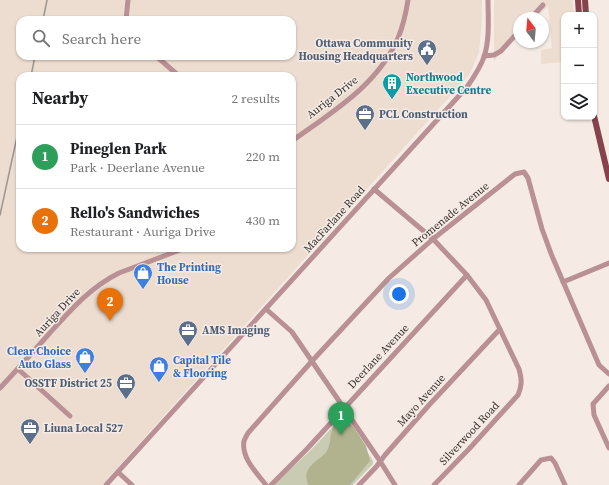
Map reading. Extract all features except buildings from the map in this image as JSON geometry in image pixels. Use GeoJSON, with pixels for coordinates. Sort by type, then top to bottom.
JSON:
{"type":"FeatureCollection","features":[{"type":"Feature","properties":{"kind":"main road"},"geometry":{"type":"LineString","coordinates":[[578,0],[579,12]]}},
{"type":"Feature","properties":{"kind":"main road"},"geometry":{"type":"LineString","coordinates":[[585,0],[586,12]]}},
{"type":"Feature","properties":{"kind":"main road"},"geometry":{"type":"LineString","coordinates":[[595,120],[609,179]]}},
{"type":"Feature","properties":{"kind":"street"},"geometry":{"type":"LineString","coordinates":[[126,16],[126,6],[128,0]]}},
{"type":"Feature","properties":{"kind":"street","name":"Auriga Drive"},"geometry":{"type":"LineString","coordinates":[[296,138],[351,98],[384,64],[397,39],[404,21],[408,0]]}},
{"type":"Feature","properties":{"kind":"street","name":"MacFarlane Road"},"geometry":{"type":"LineString","coordinates":[[106,485],[467,87],[477,73],[484,56],[487,40],[488,0]]}},
{"type":"Feature","properties":{"kind":"street"},"geometry":{"type":"LineString","coordinates":[[537,12],[543,5]]}},
{"type":"Feature","properties":{"kind":"street"},"geometry":{"type":"LineString","coordinates":[[484,56],[494,55],[501,51],[513,38]]}},
{"type":"Feature","properties":{"kind":"street"},"geometry":{"type":"LineString","coordinates":[[161,60],[174,72]]}},
{"type":"Feature","properties":{"kind":"street","name":"Promenade Avenue"},"geometry":{"type":"LineString","coordinates":[[266,485],[246,458],[244,441],[248,432],[389,278],[433,239],[515,174],[524,172],[528,178],[542,229],[563,282],[599,365],[609,374]]}},
{"type":"Feature","properties":{"kind":"street"},"geometry":{"type":"LineString","coordinates":[[374,189],[433,239],[467,275],[486,300],[500,329]]}},
{"type":"Feature","properties":{"kind":"street","name":"Auriga Drive"},"geometry":{"type":"LineString","coordinates":[[0,388],[18,370],[61,320],[84,296],[94,288],[119,273],[174,252]]}},
{"type":"Feature","properties":{"kind":"street"},"geometry":{"type":"LineString","coordinates":[[563,282],[609,263]]}},
{"type":"Feature","properties":{"kind":"street","name":"Deerlane Avenue"},"geometry":{"type":"LineString","coordinates":[[271,485],[306,450],[467,275]]}},
{"type":"Feature","properties":{"kind":"street"},"geometry":{"type":"LineString","coordinates":[[266,308],[292,332],[395,485]]}},
{"type":"Feature","properties":{"kind":"street","name":"Silverwood Road"},"geometry":{"type":"LineString","coordinates":[[434,485],[518,395],[522,378],[500,329]]}},
{"type":"Feature","properties":{"kind":"street","name":"Mayo Avenue"},"geometry":{"type":"LineString","coordinates":[[359,485],[430,404],[500,329]]}},
{"type":"Feature","properties":{"kind":"street"},"geometry":{"type":"LineString","coordinates":[[18,370],[70,416]]}},
{"type":"Feature","properties":{"kind":"street"},"geometry":{"type":"LineString","coordinates":[[609,386],[593,404],[594,415],[609,448]]}},
{"type":"Feature","properties":{"kind":"street"},"geometry":{"type":"LineString","coordinates":[[518,485],[541,460],[551,458],[555,463],[565,485]]}},
{"type":"Feature","properties":{"kind":"street"},"geometry":{"type":"LineString","coordinates":[[118,472],[132,485]]}},
{"type":"Feature","properties":{"kind":"shaded area"},"geometry":{"type":"Polygon","coordinates":[[[0,0],[482,0],[479,52],[470,74],[102,485],[0,485],[0,0]]]}},
{"type":"Feature","properties":{"kind":"shaded area"},"geometry":{"type":"Polygon","coordinates":[[[494,0],[573,0],[574,12],[561,12],[561,62],[541,64],[541,50],[552,48],[548,6],[542,12],[513,12],[513,41],[494,61],[494,0]]]}},
{"type":"Feature","properties":{"kind":"green space"},"geometry":{"type":"Polygon","coordinates":[[[343,416],[346,417],[373,461],[373,464],[353,485],[273,485],[309,452],[343,416]]]}},
{"type":"Feature","properties":{"kind":"green space"},"geometry":{"type":"Polygon","coordinates":[[[339,420],[348,421],[353,426],[366,446],[370,461],[350,485],[308,485],[306,478],[307,472],[312,464],[324,455],[328,449],[332,430],[339,420]]]}},
{"type":"Feature","properties":{"kind":"railway"},"geometry":{"type":"LineString","coordinates":[[44,16],[47,0]]}},
{"type":"Feature","properties":{"kind":"railway"},"geometry":{"type":"LineString","coordinates":[[32,72],[34,60]]}},
{"type":"Feature","properties":{"kind":"railway"},"geometry":{"type":"LineString","coordinates":[[0,215],[16,141]]}},
{"type":"Feature","properties":{"kind":"place","name":"Ottawa Community Housing Headquarters"},"geometry":{"type":"Point","coordinates":[427,66]}},
{"type":"Feature","properties":{"kind":"place","name":"Northwood Executive Centre"},"geometry":{"type":"Point","coordinates":[392,100]}},
{"type":"Feature","properties":{"kind":"place","name":"PCL Construction"},"geometry":{"type":"Point","coordinates":[365,131]}},
{"type":"Feature","properties":{"kind":"place","name":"The Printing House"},"geometry":{"type":"Point","coordinates":[143,290]}},
{"type":"Feature","properties":{"kind":"place","name":"Rello's Sandwiches"},"geometry":{"type":"Point","coordinates":[110,321]}},
{"type":"Feature","properties":{"kind":"place","name":"AMS Imaging"},"geometry":{"type":"Point","coordinates":[188,347]}},
{"type":"Feature","properties":{"kind":"place","name":"Clear Choice Auto Glass"},"geometry":{"type":"Point","coordinates":[85,374]}},
{"type":"Feature","properties":{"kind":"place","name":"Capital Tile & Flooring"},"geometry":{"type":"Point","coordinates":[159,383]}},
{"type":"Feature","properties":{"kind":"place","name":"OSSTF District 25"},"geometry":{"type":"Point","coordinates":[126,400]}},
{"type":"Feature","properties":{"kind":"place","name":"Pineglen Park"},"geometry":{"type":"Point","coordinates":[341,435]}},
{"type":"Feature","properties":{"kind":"place","name":"Liuna Local 527"},"geometry":{"type":"Point","coordinates":[30,445]}}]}
